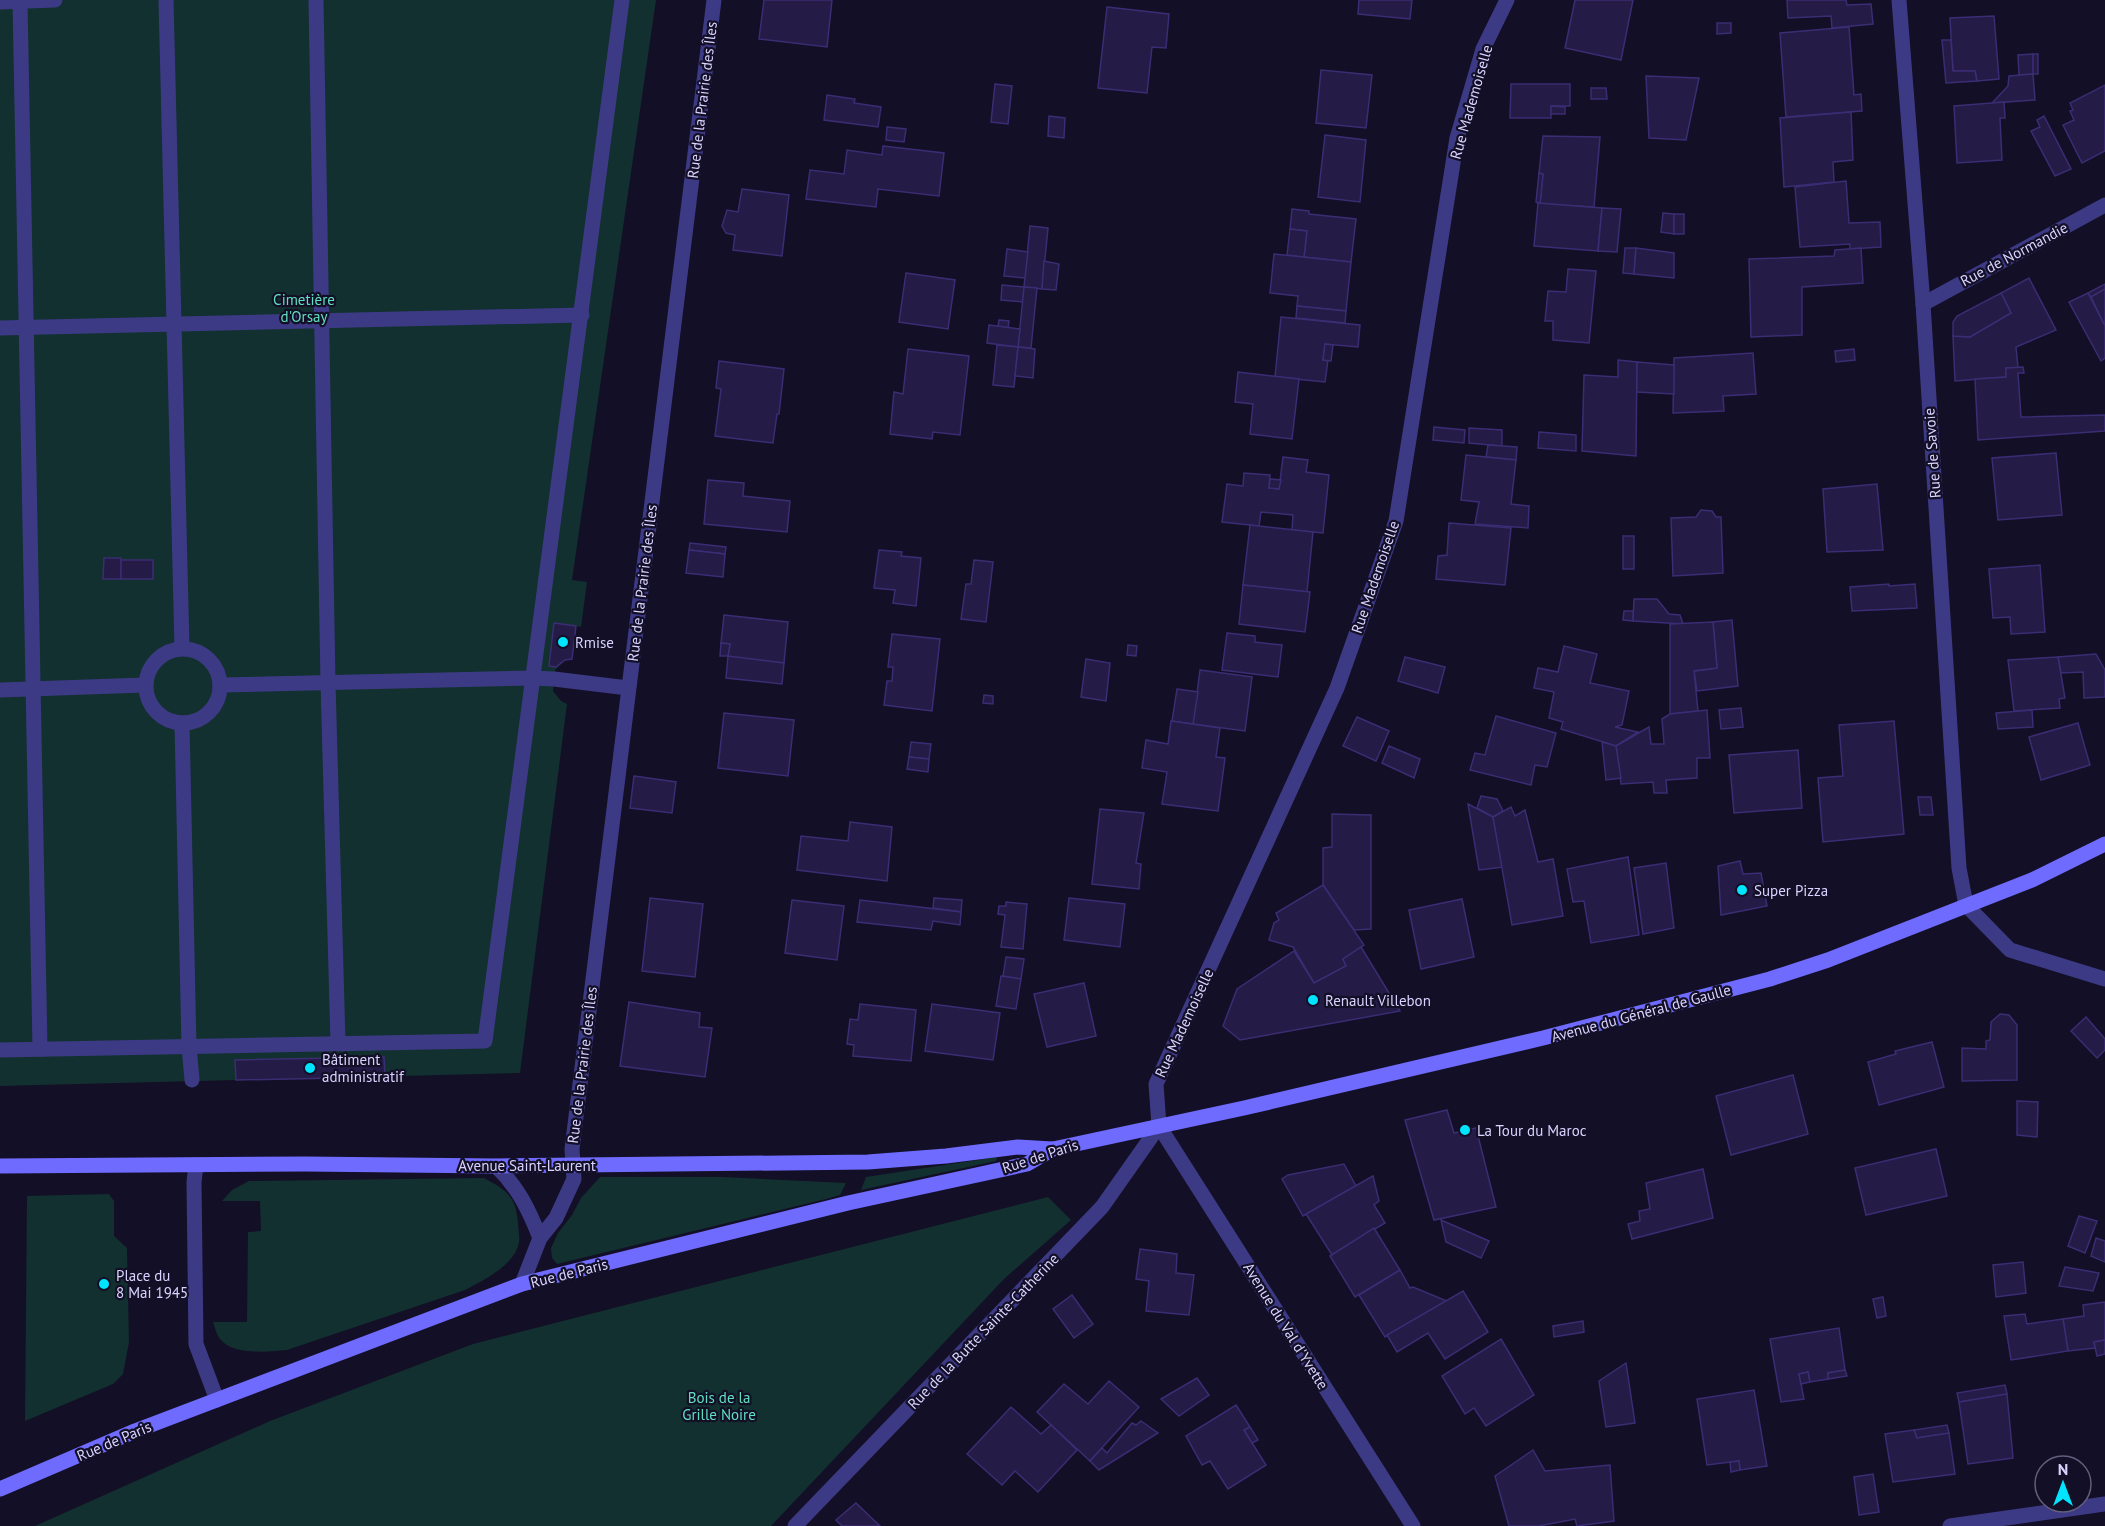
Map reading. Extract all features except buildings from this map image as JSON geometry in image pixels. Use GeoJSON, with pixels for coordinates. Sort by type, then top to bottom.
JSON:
{"type":"FeatureCollection","features":[{"type":"Feature","properties":{"kind":"main road","name":"Avenue du Général de Gaulle"},"geometry":{"type":"LineString","coordinates":[[1159,1126],[1543,1038],[1770,979],[1828,960],[2032,880],[2105,844]]}},
{"type":"Feature","properties":{"kind":"main road","name":"Rue de Paris"},"geometry":{"type":"LineString","coordinates":[[0,1489],[135,1431],[522,1284],[848,1203],[1027,1164],[1053,1149],[1159,1126]]}},
{"type":"Feature","properties":{"kind":"main road","name":"Avenue Saint-Laurent"},"geometry":{"type":"LineString","coordinates":[[0,1166],[317,1164],[496,1166],[868,1162],[1018,1147],[1053,1149]]}},
{"type":"Feature","properties":{"kind":"street"},"geometry":{"type":"LineString","coordinates":[[0,2],[55,0]]}},
{"type":"Feature","properties":{"kind":"street"},"geometry":{"type":"LineString","coordinates":[[166,0],[182,648]]}},
{"type":"Feature","properties":{"kind":"street"},"geometry":{"type":"LineString","coordinates":[[316,0],[328,683],[338,1043]]}},
{"type":"Feature","properties":{"kind":"street"},"geometry":{"type":"LineString","coordinates":[[0,1050],[485,1041],[622,0]]}},
{"type":"Feature","properties":{"kind":"street","name":"Rue de la Prairie des Îles"},"geometry":{"type":"LineString","coordinates":[[522,1284],[540,1238],[556,1218],[574,1179],[572,1149],[714,0]]}},
{"type":"Feature","properties":{"kind":"street","name":"Rue Mademoiselle"},"geometry":{"type":"LineString","coordinates":[[1159,1126],[1156,1084],[1336,688],[1396,521],[1457,138],[1483,49],[1507,0]]}},
{"type":"Feature","properties":{"kind":"street","name":"Rue de Savoie"},"geometry":{"type":"LineString","coordinates":[[1899,0],[1923,304],[1959,868],[1966,905]]}},
{"type":"Feature","properties":{"kind":"street"},"geometry":{"type":"LineString","coordinates":[[20,1],[35,689],[40,1049]]}},
{"type":"Feature","properties":{"kind":"street","name":"Rue de Normandie"},"geometry":{"type":"LineString","coordinates":[[1923,304],[2105,205]]}},
{"type":"Feature","properties":{"kind":"street"},"geometry":{"type":"LineString","coordinates":[[0,328],[582,315]]}},
{"type":"Feature","properties":{"kind":"street"},"geometry":{"type":"LineString","coordinates":[[182,648],[196,650],[209,658],[217,671],[220,685],[218,700],[209,712],[197,720],[182,723],[168,720],[156,712],[148,699],[145,685],[148,671],[156,659],[168,651],[182,648]]}},
{"type":"Feature","properties":{"kind":"street"},"geometry":{"type":"LineString","coordinates":[[220,685],[533,678],[628,688]]}},
{"type":"Feature","properties":{"kind":"street"},"geometry":{"type":"LineString","coordinates":[[0,690],[145,685]]}},
{"type":"Feature","properties":{"kind":"street"},"geometry":{"type":"LineString","coordinates":[[182,723],[189,1047],[192,1080]]}},
{"type":"Feature","properties":{"kind":"street"},"geometry":{"type":"LineString","coordinates":[[1966,905],[2010,950],[2105,979]]}},
{"type":"Feature","properties":{"kind":"street","name":"Rue de la Butte Sainte-Catherine"},"geometry":{"type":"LineString","coordinates":[[795,1526],[1102,1207],[1159,1126]]}},
{"type":"Feature","properties":{"kind":"street","name":"Avenue du Val d'Yvette"},"geometry":{"type":"LineString","coordinates":[[1159,1126],[1413,1526]]}},
{"type":"Feature","properties":{"kind":"street"},"geometry":{"type":"LineString","coordinates":[[196,1165],[194,1182],[196,1344],[217,1400]]}},
{"type":"Feature","properties":{"kind":"street"},"geometry":{"type":"LineString","coordinates":[[496,1166],[512,1181],[531,1214],[540,1238]]}},
{"type":"Feature","properties":{"kind":"street"},"geometry":{"type":"LineString","coordinates":[[1950,1526],[2105,1504]]}},
{"type":"Feature","properties":{"kind":"green space","name":"Cimetière d'Orsay"},"geometry":{"type":"Polygon","coordinates":[[[0,0],[656,0],[572,580],[587,582],[581,627],[576,626],[572,659],[565,660],[555,670],[553,691],[561,701],[567,704],[520,1073],[0,1086],[0,0]]]}},
{"type":"Feature","properties":{"kind":"green space"},"geometry":{"type":"Polygon","coordinates":[[[997,1157],[996,1161],[861,1190],[866,1177],[997,1157]]]}},
{"type":"Feature","properties":{"kind":"green space"},"geometry":{"type":"Polygon","coordinates":[[[600,1177],[723,1177],[846,1183],[840,1195],[826,1199],[557,1264],[552,1258],[551,1248],[558,1233],[572,1215],[581,1198],[600,1177]]]}},
{"type":"Feature","properties":{"kind":"green space"},"geometry":{"type":"Polygon","coordinates":[[[484,1178],[504,1190],[512,1200],[517,1214],[519,1240],[512,1258],[481,1282],[465,1290],[287,1350],[261,1352],[242,1350],[227,1345],[218,1336],[213,1322],[247,1322],[248,1232],[261,1231],[260,1201],[222,1201],[232,1190],[249,1181],[484,1178]]]}},
{"type":"Feature","properties":{"kind":"green space"},"geometry":{"type":"Polygon","coordinates":[[[109,1194],[114,1201],[114,1236],[127,1248],[129,1342],[123,1374],[113,1384],[25,1421],[27,1196],[109,1194]]]}},
{"type":"Feature","properties":{"kind":"green space","name":"Bois de la Grille Noire"},"geometry":{"type":"Polygon","coordinates":[[[1048,1197],[1071,1220],[1004,1279],[771,1526],[35,1526],[270,1421],[473,1344],[1048,1197]]]}},
{"type":"Feature","properties":{"kind":"place","name":"Rmise"},"geometry":{"type":"Point","coordinates":[563,642]}},
{"type":"Feature","properties":{"kind":"place","name":"Super Pizza"},"geometry":{"type":"Point","coordinates":[1742,890]}},
{"type":"Feature","properties":{"kind":"place","name":"Renault Villebon"},"geometry":{"type":"Point","coordinates":[1313,1000]}},
{"type":"Feature","properties":{"kind":"place","name":"Bâtiment administratif"},"geometry":{"type":"Point","coordinates":[310,1068]}},
{"type":"Feature","properties":{"kind":"place","name":"La Tour du Maroc"},"geometry":{"type":"Point","coordinates":[1465,1130]}},
{"type":"Feature","properties":{"kind":"place","name":"Place du 8 Mai 1945"},"geometry":{"type":"Point","coordinates":[104,1284]}}]}
